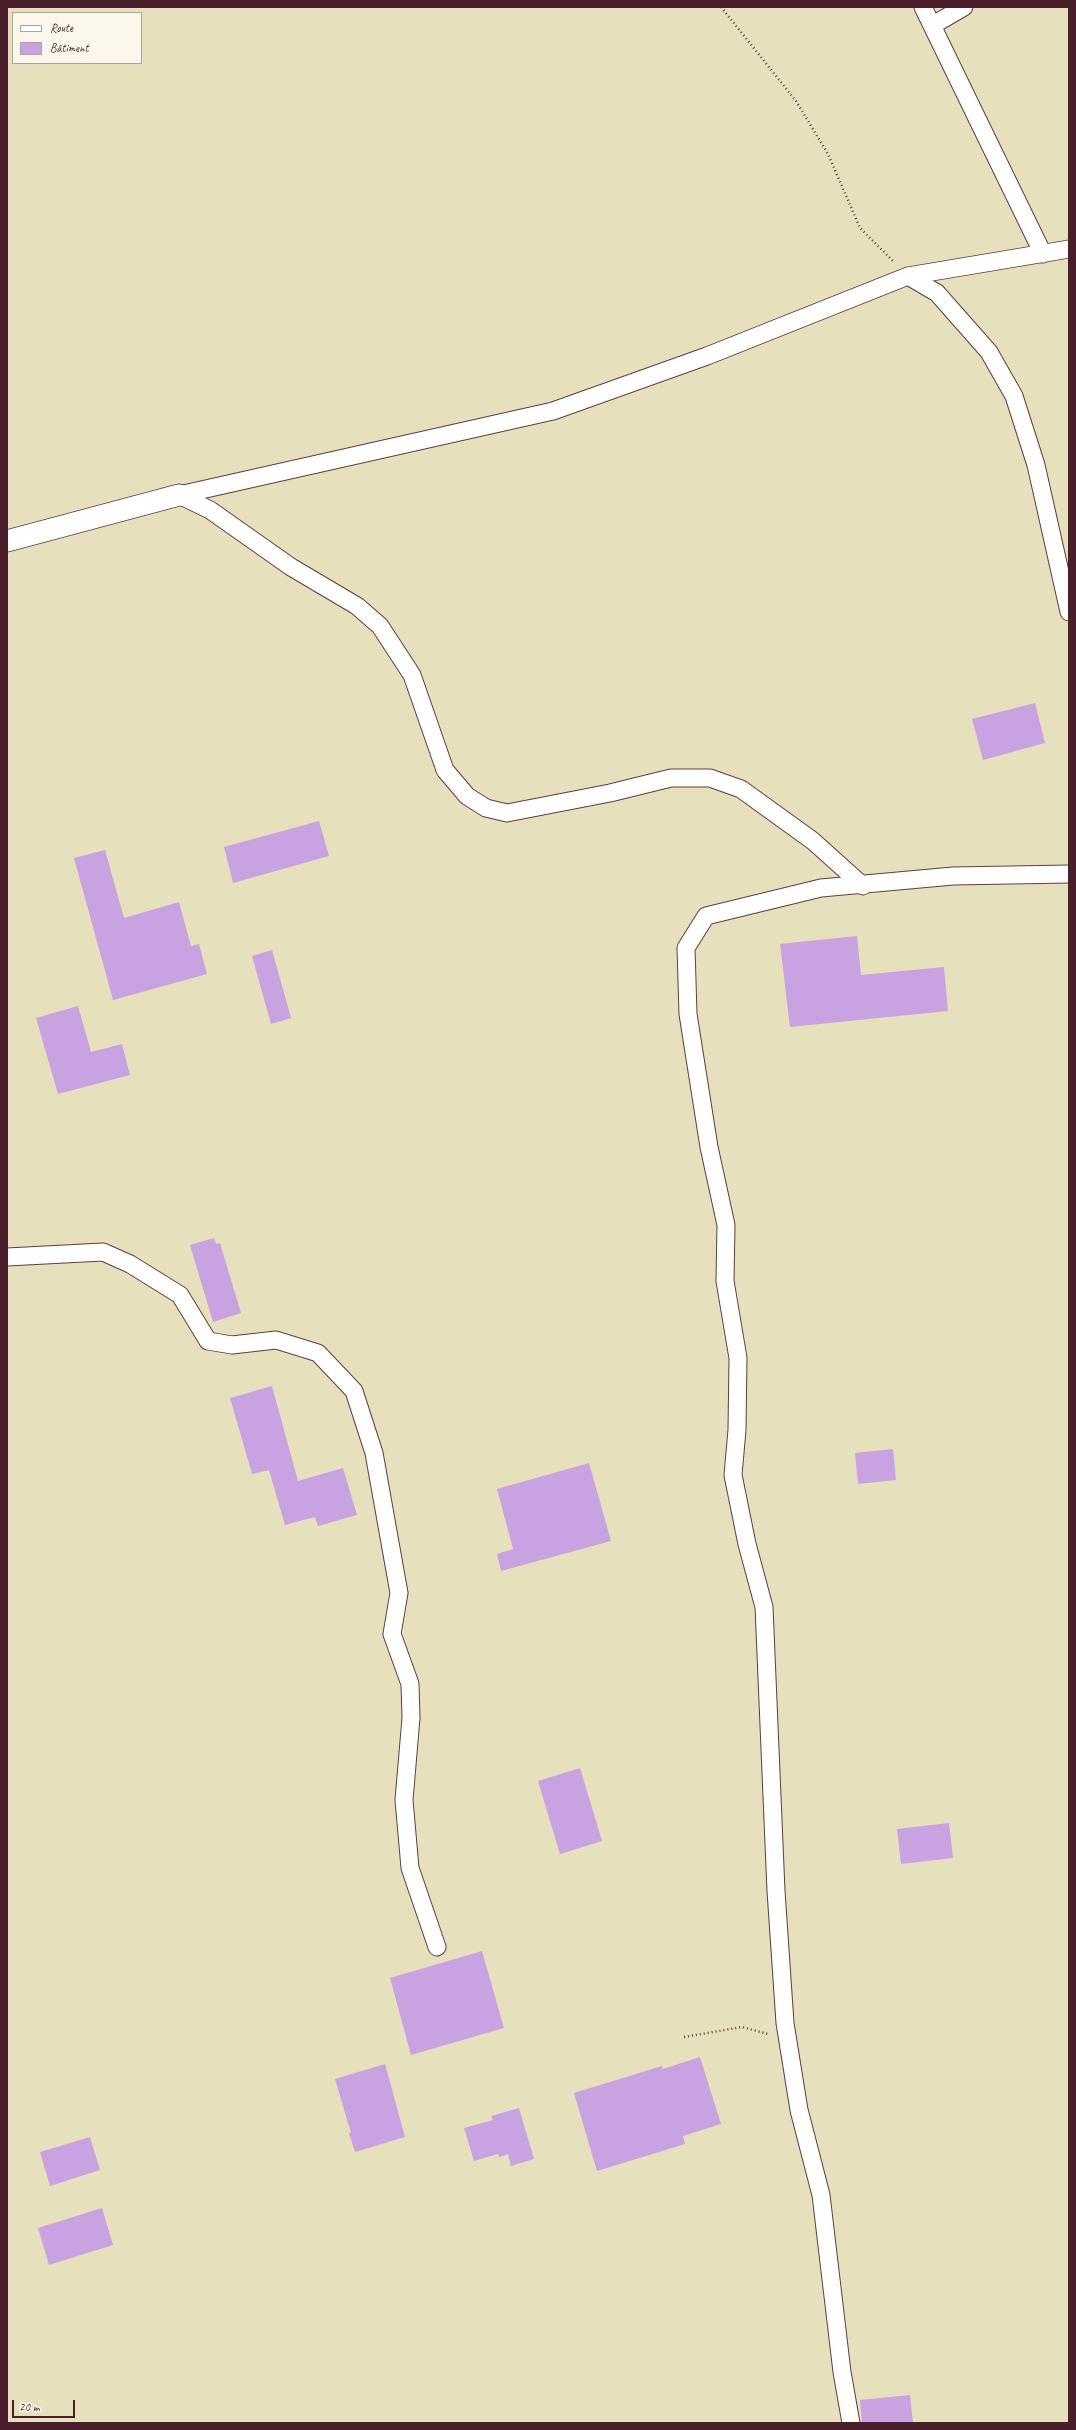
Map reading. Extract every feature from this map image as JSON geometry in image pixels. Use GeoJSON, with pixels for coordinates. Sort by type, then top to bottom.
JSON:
{"type":"FeatureCollection","features":[{"type":"Feature","properties":{"kind":"street"},"geometry":{"type":"LineString","coordinates":[[923,7],[1043,254]]}},
{"type":"Feature","properties":{"kind":"street"},"geometry":{"type":"LineString","coordinates":[[933,25],[964,7]]}},
{"type":"Feature","properties":{"kind":"street"},"geometry":{"type":"LineString","coordinates":[[7,541],[179,496],[553,411],[707,356],[908,276],[1069,249]]}},
{"type":"Feature","properties":{"kind":"street"},"geometry":{"type":"LineString","coordinates":[[908,276],[937,294],[989,352],[1014,396],[1036,465],[1069,612]]}},
{"type":"Feature","properties":{"kind":"street"},"geometry":{"type":"LineString","coordinates":[[179,496],[210,510],[291,567],[357,606],[380,626],[412,675],[445,770],[467,796],[486,808],[507,813],[671,778],[710,778],[742,788],[813,840],[863,886]]}},
{"type":"Feature","properties":{"kind":"street"},"geometry":{"type":"LineString","coordinates":[[851,2423],[842,2372],[821,2195],[799,2110],[788,2039],[776,1891],[764,1607],[747,1544],[733,1475],[737,1430],[738,1358],[725,1281],[726,1226],[709,1147],[688,1014],[686,948],[706,916],[821,888],[863,886],[952,876],[1069,874]]}},
{"type":"Feature","properties":{"kind":"street"},"geometry":{"type":"LineString","coordinates":[[7,1257],[103,1252],[130,1264],[180,1295],[208,1341],[232,1345],[276,1340],[318,1353],[354,1390],[374,1453],[399,1593],[392,1634],[410,1684],[411,1718],[404,1800],[410,1868],[437,1947]]}},
{"type":"Feature","properties":{"kind":"path"},"geometry":{"type":"LineString","coordinates":[[721,7],[796,101],[828,154],[860,228],[908,276]]}},
{"type":"Feature","properties":{"kind":"path"},"geometry":{"type":"LineString","coordinates":[[684,2036],[742,2027],[788,2039]]}},
{"type":"Feature","properties":{"kind":"building"},"geometry":{"type":"Polygon","coordinates":[[[1035,703],[1045,743],[983,760],[972,719],[1035,703]]]}},
{"type":"Feature","properties":{"kind":"building"},"geometry":{"type":"Polygon","coordinates":[[[319,821],[329,856],[233,883],[224,847],[319,821]]]}},
{"type":"Feature","properties":{"kind":"building"},"geometry":{"type":"Polygon","coordinates":[[[105,850],[124,918],[179,902],[191,946],[199,944],[207,974],[113,1000],[74,858],[105,850]]]}},
{"type":"Feature","properties":{"kind":"building"},"geometry":{"type":"Polygon","coordinates":[[[857,936],[861,975],[944,967],[948,1011],[790,1027],[780,944],[857,936]]]}},
{"type":"Feature","properties":{"kind":"building"},"geometry":{"type":"Polygon","coordinates":[[[272,950],[291,1018],[271,1024],[252,956],[272,950]]]}},
{"type":"Feature","properties":{"kind":"building"},"geometry":{"type":"Polygon","coordinates":[[[78,1006],[91,1052],[122,1044],[130,1075],[58,1094],[36,1018],[78,1006]]]}},
{"type":"Feature","properties":{"kind":"building"},"geometry":{"type":"Polygon","coordinates":[[[214,1238],[216,1244],[220,1243],[241,1313],[213,1322],[190,1245],[214,1238]]]}},
{"type":"Feature","properties":{"kind":"building"},"geometry":{"type":"Polygon","coordinates":[[[272,1386],[298,1481],[343,1468],[357,1515],[318,1526],[315,1517],[285,1525],[269,1470],[252,1474],[230,1398],[272,1386]]]}},
{"type":"Feature","properties":{"kind":"building"},"geometry":{"type":"Polygon","coordinates":[[[893,1449],[896,1480],[858,1484],[855,1453],[893,1449]]]}},
{"type":"Feature","properties":{"kind":"building"},"geometry":{"type":"Polygon","coordinates":[[[589,1463],[611,1541],[501,1571],[497,1554],[513,1549],[497,1489],[589,1463]]]}},
{"type":"Feature","properties":{"kind":"building"},"geometry":{"type":"Polygon","coordinates":[[[580,1768],[602,1841],[560,1854],[538,1781],[580,1768]]]}},
{"type":"Feature","properties":{"kind":"building"},"geometry":{"type":"Polygon","coordinates":[[[949,1823],[953,1858],[901,1864],[897,1829],[949,1823]]]}},
{"type":"Feature","properties":{"kind":"building"},"geometry":{"type":"Polygon","coordinates":[[[482,1951],[504,2028],[411,2055],[390,1978],[482,1951]]]}},
{"type":"Feature","properties":{"kind":"building"},"geometry":{"type":"Polygon","coordinates":[[[700,2057],[721,2124],[683,2136],[685,2144],[597,2171],[574,2093],[662,2066],[663,2069],[700,2057]]]}},
{"type":"Feature","properties":{"kind":"building"},"geometry":{"type":"Polygon","coordinates":[[[385,2064],[405,2137],[355,2152],[335,2079],[385,2064]]]}},
{"type":"Feature","properties":{"kind":"building"},"geometry":{"type":"Polygon","coordinates":[[[519,2108],[534,2159],[511,2166],[508,2154],[499,2157],[498,2154],[474,2161],[464,2128],[493,2120],[491,2116],[519,2108]]]}},
{"type":"Feature","properties":{"kind":"building"},"geometry":{"type":"Polygon","coordinates":[[[90,2137],[100,2170],[50,2186],[40,2152],[90,2137]]]}},
{"type":"Feature","properties":{"kind":"building"},"geometry":{"type":"Polygon","coordinates":[[[102,2208],[113,2245],[49,2265],[38,2228],[102,2208]]]}},
{"type":"Feature","properties":{"kind":"building"},"geometry":{"type":"Polygon","coordinates":[[[910,2395],[913,2423],[862,2423],[860,2400],[910,2395]]]}}]}
